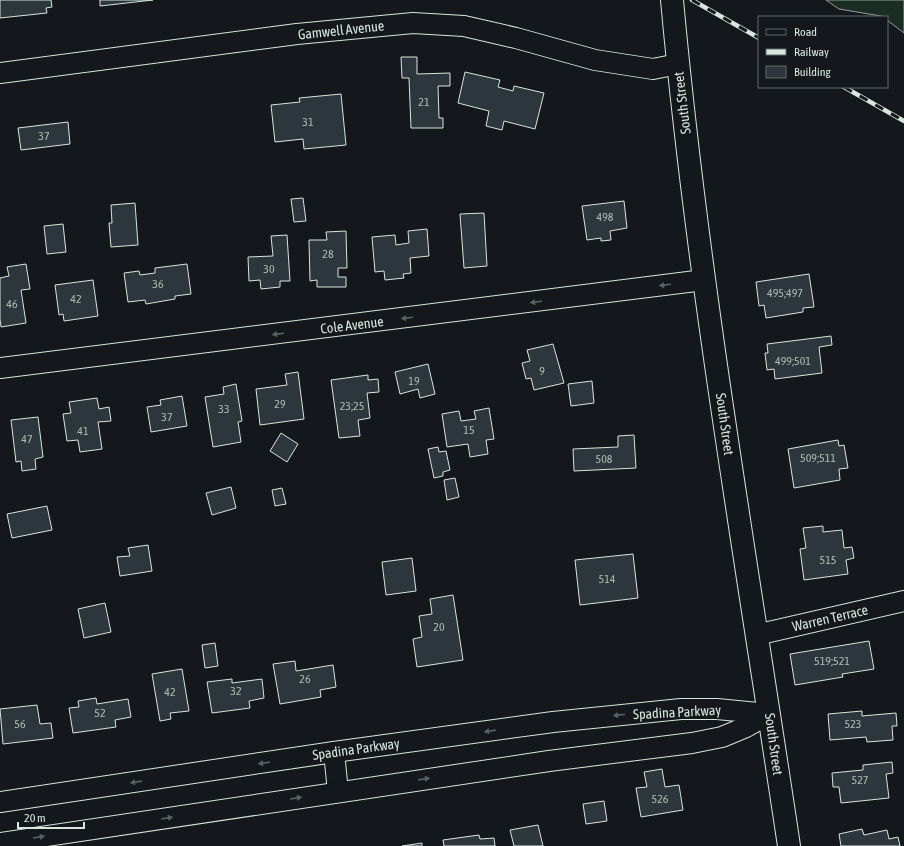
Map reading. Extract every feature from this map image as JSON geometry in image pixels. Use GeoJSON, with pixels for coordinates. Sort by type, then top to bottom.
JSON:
{"type":"FeatureCollection","features":[{"type":"Feature","properties":{"kind":"highway","name":"South Street"},"geometry":{"type":"LineString","coordinates":[[673,7],[678,64],[704,280],[756,635],[770,714],[789,846]]}},
{"type":"Feature","properties":{"kind":"street","name":"Gamwell Avenue"},"geometry":{"type":"LineString","coordinates":[[0,73],[290,35],[413,23],[464,26],[516,38],[595,60],[653,69],[678,64]]}},
{"type":"Feature","properties":{"kind":"street","name":"Cole Avenue"},"geometry":{"type":"LineString","coordinates":[[0,368],[704,280]]}},
{"type":"Feature","properties":{"kind":"street","name":"Warren Terrace"},"geometry":{"type":"LineString","coordinates":[[756,635],[904,601]]}},
{"type":"Feature","properties":{"kind":"street","name":"Spadina Parkway"},"geometry":{"type":"LineString","coordinates":[[0,802],[334,752],[553,722],[681,709],[717,709],[770,714]]}},
{"type":"Feature","properties":{"kind":"street","name":"Spadina Parkway"},"geometry":{"type":"LineString","coordinates":[[0,843],[338,792],[722,737],[746,727],[770,714]]}},
{"type":"Feature","properties":{"kind":"street"},"geometry":{"type":"LineString","coordinates":[[334,752],[338,792]]}},
{"type":"Feature","properties":{"kind":"green space"},"geometry":{"type":"Polygon","coordinates":[[[826,0],[904,0],[904,33],[888,21],[888,16],[839,9],[826,0]]]}},
{"type":"Feature","properties":{"kind":"building"},"geometry":{"type":"Polygon","coordinates":[[[0,0],[51,0],[52,7],[46,8],[47,13],[0,18],[0,0]]]}},
{"type":"Feature","properties":{"kind":"building"},"geometry":{"type":"Polygon","coordinates":[[[100,0],[153,0],[100,6],[100,0]]]}},
{"type":"Feature","properties":{"kind":"building"},"geometry":{"type":"Polygon","coordinates":[[[401,57],[417,57],[417,74],[450,73],[450,86],[438,86],[439,118],[443,118],[443,128],[411,128],[409,78],[402,78],[401,57]]]}},
{"type":"Feature","properties":{"kind":"building"},"geometry":{"type":"Polygon","coordinates":[[[465,72],[500,80],[498,87],[513,91],[514,86],[544,93],[535,129],[504,121],[502,130],[486,126],[489,111],[458,103],[465,72]]]}},
{"type":"Feature","properties":{"kind":"building"},"geometry":{"type":"Polygon","coordinates":[[[341,94],[346,145],[304,149],[303,139],[275,142],[271,105],[300,102],[299,98],[341,94]]]}},
{"type":"Feature","properties":{"kind":"building"},"geometry":{"type":"Polygon","coordinates":[[[68,122],[70,144],[21,150],[18,128],[68,122]]]}},
{"type":"Feature","properties":{"kind":"building"},"geometry":{"type":"Polygon","coordinates":[[[303,198],[306,221],[294,222],[291,199],[303,198]]]}},
{"type":"Feature","properties":{"kind":"building"},"geometry":{"type":"Polygon","coordinates":[[[624,201],[627,228],[610,231],[611,240],[601,241],[601,238],[587,240],[582,206],[624,201]]]}},
{"type":"Feature","properties":{"kind":"building"},"geometry":{"type":"Polygon","coordinates":[[[135,203],[138,245],[111,247],[109,223],[112,223],[111,205],[135,203]]]}},
{"type":"Feature","properties":{"kind":"building"},"geometry":{"type":"Polygon","coordinates":[[[484,213],[487,266],[464,268],[460,214],[484,213]]]}},
{"type":"Feature","properties":{"kind":"building"},"geometry":{"type":"Polygon","coordinates":[[[63,224],[66,252],[47,254],[44,226],[63,224]]]}},
{"type":"Feature","properties":{"kind":"building"},"geometry":{"type":"Polygon","coordinates":[[[427,229],[429,256],[410,258],[411,273],[403,274],[404,278],[385,280],[384,271],[375,272],[372,237],[395,235],[396,245],[409,243],[408,231],[427,229]]]}},
{"type":"Feature","properties":{"kind":"building"},"geometry":{"type":"Polygon","coordinates":[[[346,231],[347,268],[338,268],[338,277],[346,277],[346,287],[317,287],[317,280],[310,281],[309,240],[327,240],[326,232],[346,231]]]}},
{"type":"Feature","properties":{"kind":"building"},"geometry":{"type":"Polygon","coordinates":[[[287,235],[290,281],[280,281],[280,287],[261,289],[260,280],[249,281],[248,257],[273,256],[271,236],[287,235]]]}},
{"type":"Feature","properties":{"kind":"building"},"geometry":{"type":"Polygon","coordinates":[[[26,264],[30,289],[21,290],[26,323],[1,327],[0,278],[9,276],[7,267],[26,264]]]}},
{"type":"Feature","properties":{"kind":"building"},"geometry":{"type":"Polygon","coordinates":[[[187,264],[191,294],[175,296],[175,299],[146,304],[145,300],[128,302],[124,273],[139,271],[140,275],[155,273],[155,268],[187,264]]]}},
{"type":"Feature","properties":{"kind":"building"},"geometry":{"type":"Polygon","coordinates":[[[809,274],[814,307],[803,308],[803,312],[766,318],[764,305],[759,306],[756,282],[809,274]]]}},
{"type":"Feature","properties":{"kind":"building"},"geometry":{"type":"Polygon","coordinates":[[[93,280],[98,316],[64,321],[63,314],[59,315],[55,285],[93,280]]]}},
{"type":"Feature","properties":{"kind":"building"},"geometry":{"type":"Polygon","coordinates":[[[831,336],[832,345],[819,347],[822,373],[775,379],[774,369],[767,370],[765,353],[768,353],[767,344],[831,336]]]}},
{"type":"Feature","properties":{"kind":"building"},"geometry":{"type":"Polygon","coordinates":[[[553,344],[564,383],[534,390],[531,378],[526,379],[522,363],[530,361],[527,350],[553,344]]]}},
{"type":"Feature","properties":{"kind":"building"},"geometry":{"type":"Polygon","coordinates":[[[428,364],[435,394],[420,398],[418,389],[400,394],[395,372],[428,364]]]}},
{"type":"Feature","properties":{"kind":"building"},"geometry":{"type":"Polygon","coordinates":[[[298,372],[304,419],[260,425],[256,389],[287,385],[285,374],[298,372]]]}},
{"type":"Feature","properties":{"kind":"building"},"geometry":{"type":"Polygon","coordinates":[[[368,375],[368,380],[378,379],[379,392],[367,393],[370,418],[358,420],[360,436],[339,438],[331,380],[368,375]]]}},
{"type":"Feature","properties":{"kind":"building"},"geometry":{"type":"Polygon","coordinates":[[[592,381],[594,403],[571,406],[568,384],[592,381]]]}},
{"type":"Feature","properties":{"kind":"building"},"geometry":{"type":"Polygon","coordinates":[[[236,384],[242,421],[238,422],[241,442],[213,447],[205,397],[224,394],[223,387],[236,384]]]}},
{"type":"Feature","properties":{"kind":"building"},"geometry":{"type":"Polygon","coordinates":[[[182,396],[187,426],[151,432],[147,407],[161,405],[160,400],[182,396]]]}},
{"type":"Feature","properties":{"kind":"building"},"geometry":{"type":"Polygon","coordinates":[[[97,398],[99,409],[109,407],[111,421],[98,422],[102,449],[80,452],[78,440],[67,441],[63,414],[71,413],[69,402],[97,398]]]}},
{"type":"Feature","properties":{"kind":"building"},"geometry":{"type":"Polygon","coordinates":[[[489,408],[494,439],[486,440],[488,454],[470,457],[468,444],[447,447],[442,414],[459,411],[461,421],[476,419],[474,411],[489,408]]]}},
{"type":"Feature","properties":{"kind":"building"},"geometry":{"type":"Polygon","coordinates":[[[38,417],[43,457],[35,459],[36,469],[22,471],[21,461],[16,462],[11,420],[38,417]]]}},
{"type":"Feature","properties":{"kind":"building"},"geometry":{"type":"Polygon","coordinates":[[[281,433],[298,444],[287,462],[270,451],[281,433]]]}},
{"type":"Feature","properties":{"kind":"building"},"geometry":{"type":"Polygon","coordinates":[[[634,435],[636,468],[574,471],[573,449],[618,447],[618,436],[634,435]]]}},
{"type":"Feature","properties":{"kind":"building"},"geometry":{"type":"Polygon","coordinates":[[[838,440],[839,446],[844,445],[848,468],[839,469],[840,480],[794,488],[788,449],[838,440]]]}},
{"type":"Feature","properties":{"kind":"building"},"geometry":{"type":"Polygon","coordinates":[[[438,447],[439,452],[446,451],[450,470],[443,472],[443,476],[434,478],[428,449],[438,447]]]}},
{"type":"Feature","properties":{"kind":"building"},"geometry":{"type":"Polygon","coordinates":[[[455,478],[459,497],[447,500],[444,480],[455,478]]]}},
{"type":"Feature","properties":{"kind":"building"},"geometry":{"type":"Polygon","coordinates":[[[231,487],[236,508],[212,515],[206,493],[231,487]]]}},
{"type":"Feature","properties":{"kind":"building"},"geometry":{"type":"Polygon","coordinates":[[[282,488],[286,504],[275,506],[272,490],[282,488]]]}},
{"type":"Feature","properties":{"kind":"building"},"geometry":{"type":"Polygon","coordinates":[[[47,506],[52,530],[12,538],[7,514],[47,506]]]}},
{"type":"Feature","properties":{"kind":"building"},"geometry":{"type":"Polygon","coordinates":[[[823,526],[823,532],[842,530],[844,548],[852,547],[854,558],[846,560],[848,574],[804,580],[800,549],[806,548],[803,528],[823,526]]]}},
{"type":"Feature","properties":{"kind":"building"},"geometry":{"type":"Polygon","coordinates":[[[148,545],[152,571],[120,576],[117,557],[130,556],[128,548],[148,545]]]}},
{"type":"Feature","properties":{"kind":"building"},"geometry":{"type":"Polygon","coordinates":[[[633,554],[638,598],[580,605],[575,560],[633,554]]]}},
{"type":"Feature","properties":{"kind":"building"},"geometry":{"type":"Polygon","coordinates":[[[412,558],[416,591],[386,595],[382,562],[412,558]]]}},
{"type":"Feature","properties":{"kind":"building"},"geometry":{"type":"Polygon","coordinates":[[[453,595],[463,660],[417,667],[413,639],[422,637],[419,616],[432,614],[430,599],[453,595]]]}},
{"type":"Feature","properties":{"kind":"building"},"geometry":{"type":"Polygon","coordinates":[[[105,603],[111,632],[84,638],[78,609],[105,603]]]}},
{"type":"Feature","properties":{"kind":"building"},"geometry":{"type":"Polygon","coordinates":[[[869,641],[874,669],[842,674],[843,677],[795,685],[790,654],[869,641]]]}},
{"type":"Feature","properties":{"kind":"building"},"geometry":{"type":"Polygon","coordinates":[[[215,643],[218,666],[205,668],[202,645],[215,643]]]}},
{"type":"Feature","properties":{"kind":"building"},"geometry":{"type":"Polygon","coordinates":[[[295,661],[296,671],[333,665],[336,687],[320,690],[321,697],[280,704],[273,664],[295,661]]]}},
{"type":"Feature","properties":{"kind":"building"},"geometry":{"type":"Polygon","coordinates":[[[182,669],[189,711],[170,713],[171,719],[160,721],[152,674],[182,669]]]}},
{"type":"Feature","properties":{"kind":"building"},"geometry":{"type":"Polygon","coordinates":[[[232,679],[232,683],[262,679],[264,698],[249,701],[250,708],[212,713],[207,682],[232,679]]]}},
{"type":"Feature","properties":{"kind":"building"},"geometry":{"type":"Polygon","coordinates":[[[96,698],[97,704],[128,699],[131,717],[115,720],[116,727],[73,733],[69,708],[79,707],[78,701],[96,698]]]}},
{"type":"Feature","properties":{"kind":"building"},"geometry":{"type":"Polygon","coordinates":[[[37,705],[40,724],[51,723],[53,738],[3,744],[0,709],[37,705]]]}},
{"type":"Feature","properties":{"kind":"building"},"geometry":{"type":"Polygon","coordinates":[[[862,711],[862,716],[896,713],[897,726],[892,726],[893,740],[867,742],[866,737],[830,740],[828,714],[862,711]]]}},
{"type":"Feature","properties":{"kind":"building"},"geometry":{"type":"Polygon","coordinates":[[[892,762],[893,773],[886,774],[889,798],[841,803],[839,787],[833,787],[832,773],[863,770],[863,765],[892,762]]]}},
{"type":"Feature","properties":{"kind":"building"},"geometry":{"type":"Polygon","coordinates":[[[662,769],[665,787],[679,785],[683,810],[641,817],[636,788],[647,787],[644,772],[662,769]]]}},
{"type":"Feature","properties":{"kind":"building"},"geometry":{"type":"Polygon","coordinates":[[[604,801],[607,821],[586,824],[583,804],[604,801]]]}},
{"type":"Feature","properties":{"kind":"building"},"geometry":{"type":"Polygon","coordinates":[[[538,825],[543,846],[514,846],[510,830],[538,825]]]}},
{"type":"Feature","properties":{"kind":"building"},"geometry":{"type":"Polygon","coordinates":[[[862,829],[864,835],[887,830],[889,839],[898,837],[900,846],[841,846],[839,834],[862,829]]]}},
{"type":"Feature","properties":{"kind":"building"},"geometry":{"type":"Polygon","coordinates":[[[479,835],[480,839],[494,838],[495,846],[444,846],[443,840],[479,835]]]}},
{"type":"Feature","properties":{"kind":"building"},"geometry":{"type":"Polygon","coordinates":[[[422,843],[422,846],[402,846],[422,843]]]}},
{"type":"Feature","properties":{"kind":"railway"},"geometry":{"type":"LineString","coordinates":[[692,0],[758,37]]}},
{"type":"Feature","properties":{"kind":"railway"},"geometry":{"type":"LineString","coordinates":[[846,88],[904,121]]}}]}
